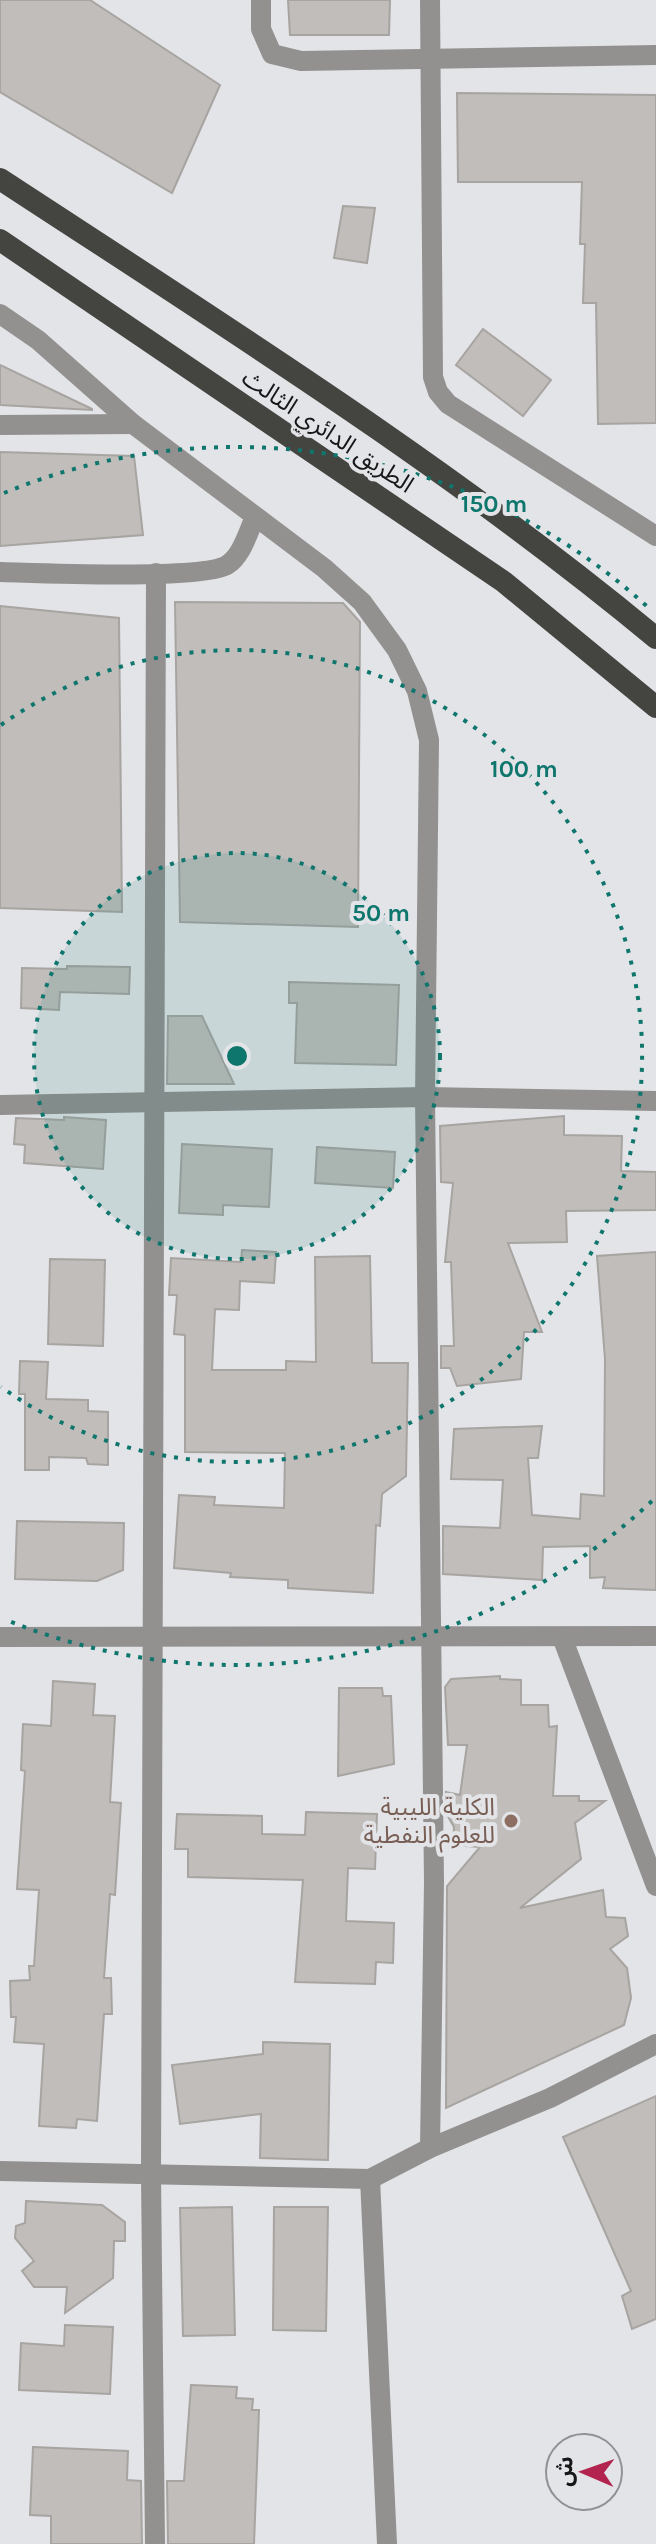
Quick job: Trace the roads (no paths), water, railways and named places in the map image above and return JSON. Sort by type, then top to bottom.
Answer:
[{"type":"highway","name":"الطريق الدائري الثالث","points":[[0,179],[434,467],[588,581],[656,638]]},
{"type":"highway","name":"الطريق الدائري الثالث","points":[[0,240],[504,582],[656,707]]},
{"type":"street","points":[[261,0],[261,29],[272,54],[301,61],[656,55]]},
{"type":"street","points":[[430,0],[433,377],[438,392],[448,404],[656,536]]},
{"type":"street","points":[[0,314],[38,340],[133,424],[324,568],[362,602],[397,650],[417,691],[429,740],[425,1097],[434,1882],[430,2148]]},
{"type":"street","points":[[0,425],[133,424]]},
{"type":"street","points":[[0,572],[156,573],[214,569],[229,564],[255,517]]},
{"type":"street","points":[[155,2544],[151,2175],[156,573]]},
{"type":"street","points":[[0,1105],[152,1105],[425,1097],[656,1101]]},
{"type":"street","points":[[0,1637],[656,1636]]},
{"type":"street","points":[[562,1637],[656,1886]]},
{"type":"street","points":[[0,2171],[370,2179],[430,2148],[550,2098],[656,2044]]},
{"type":"street","points":[[370,2179],[387,2544]]},
{"type":"place","name":"الكلية الليبية للعلوم النفطية","points":[[511,1821]]}]
